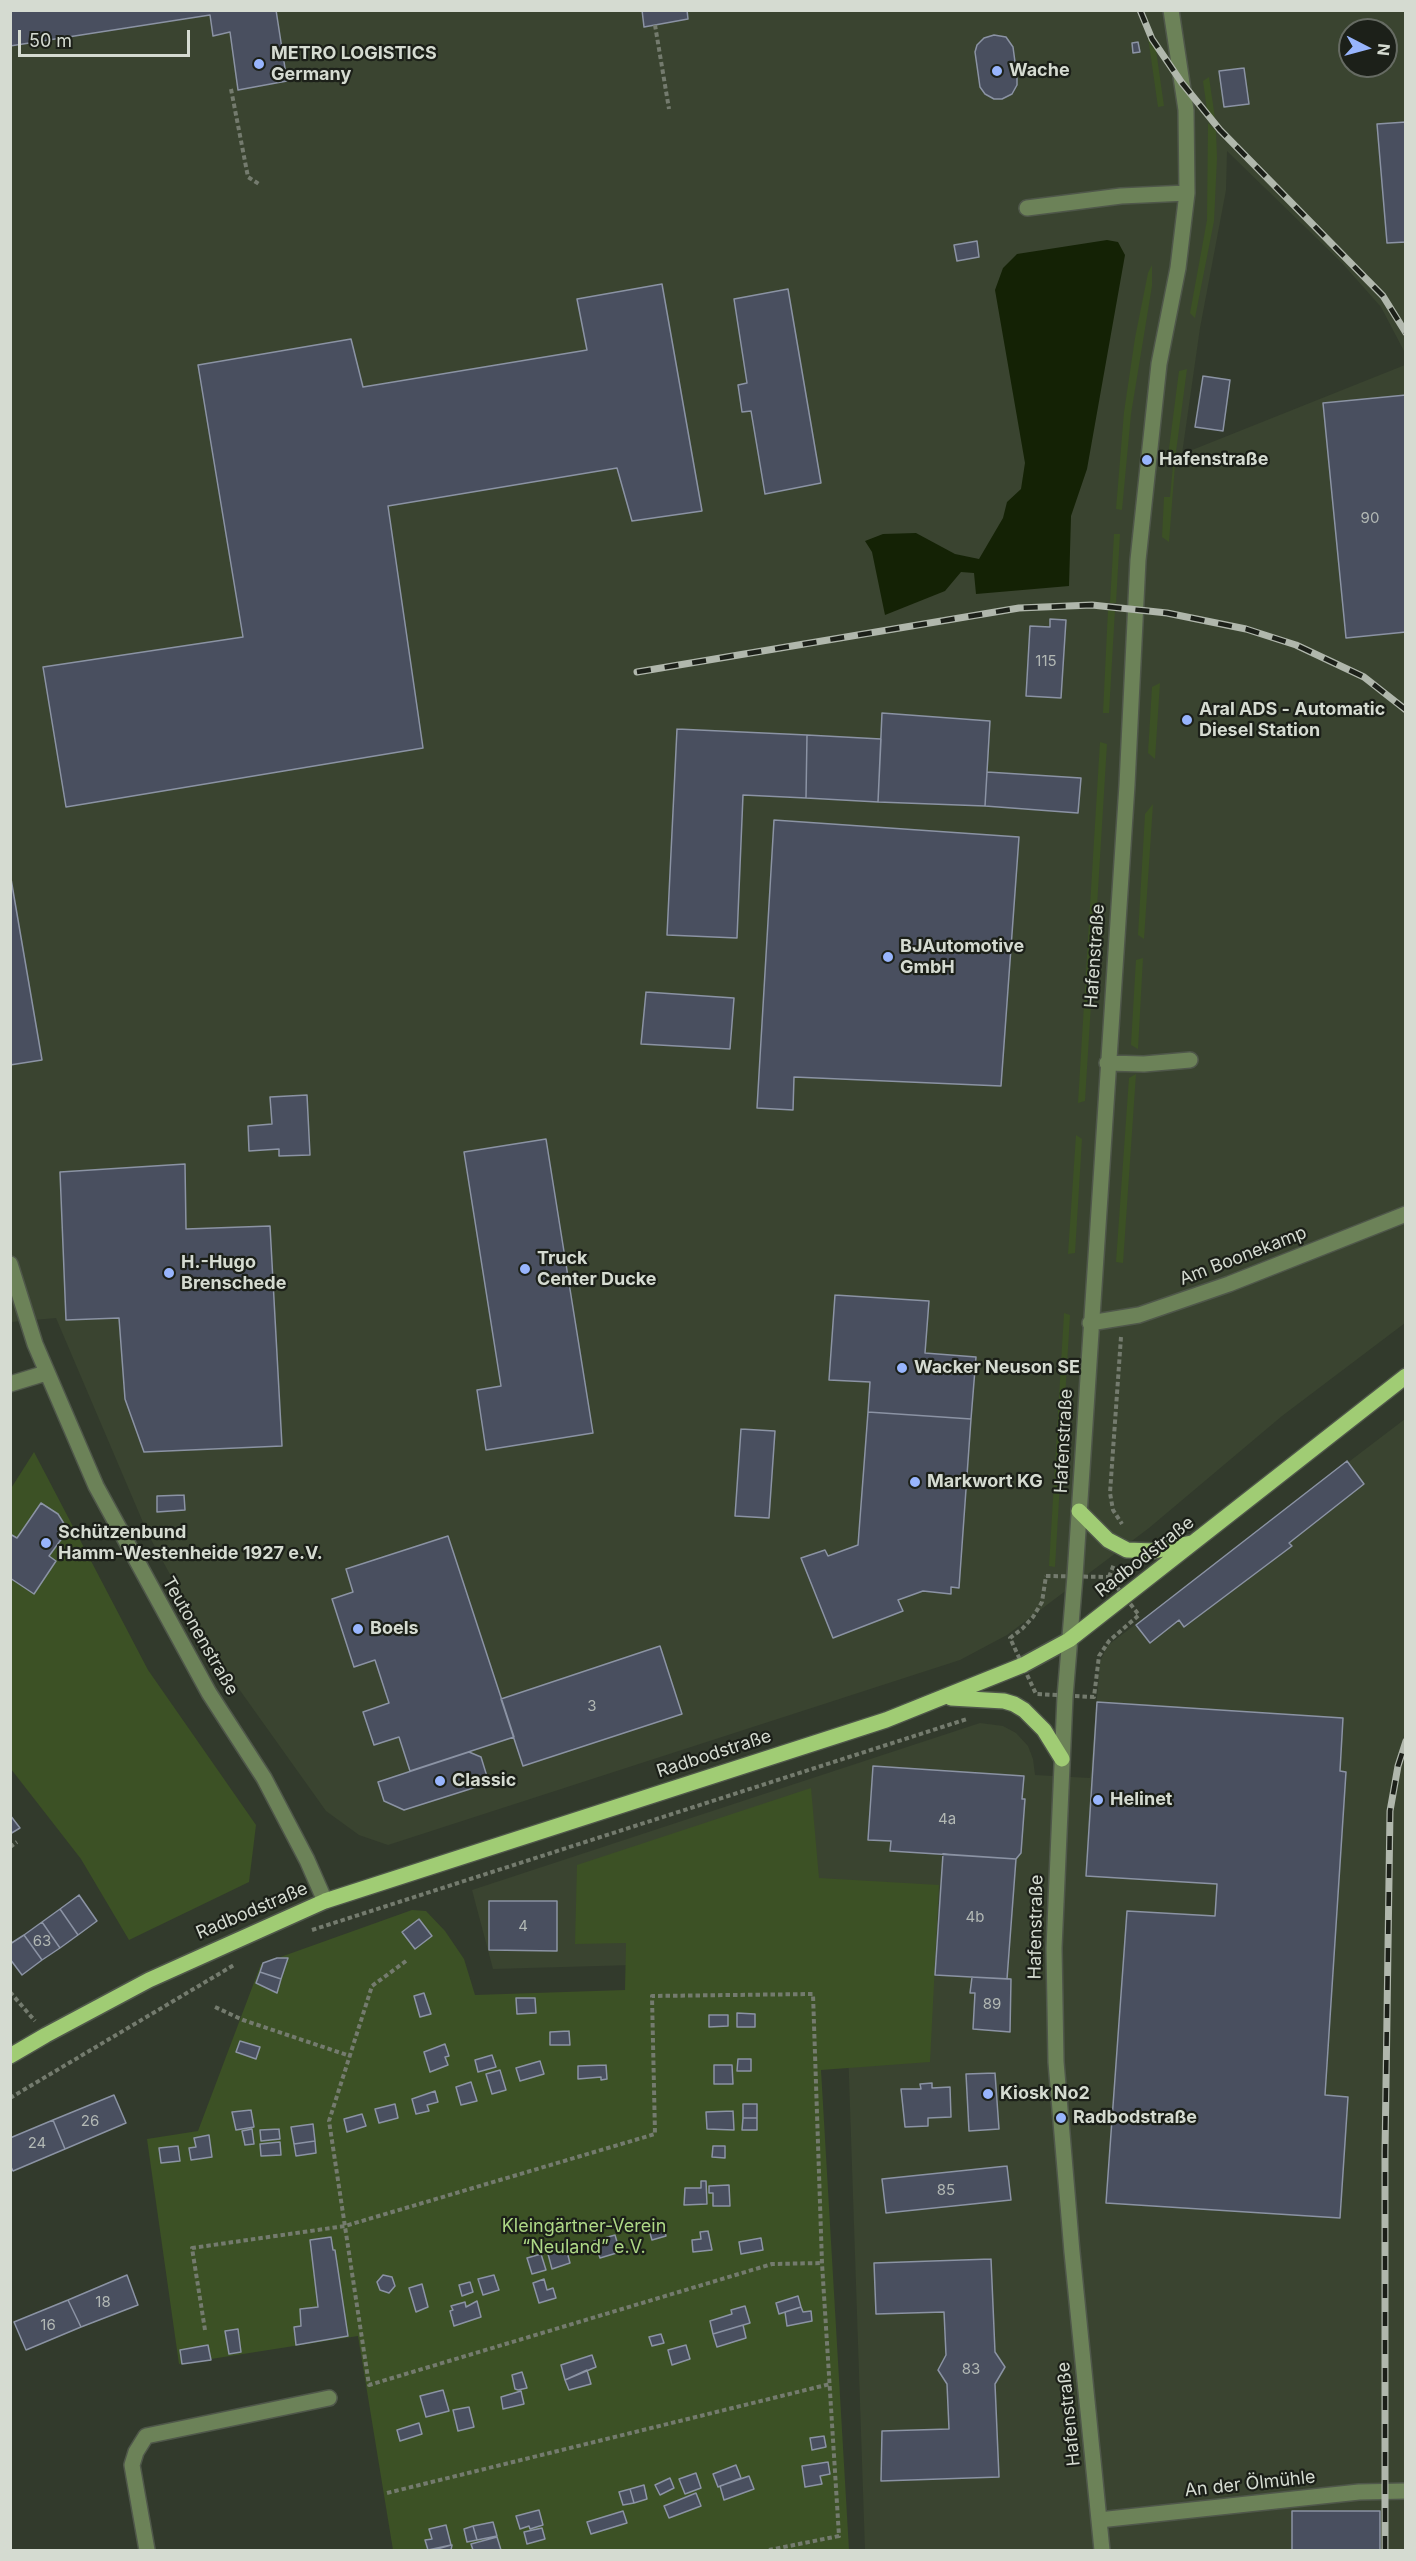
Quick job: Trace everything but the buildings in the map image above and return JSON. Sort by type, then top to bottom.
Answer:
[{"type":"main road","name":"Radbodstraße","points":[[10,2056],[45,2034],[194,1958],[325,1901],[886,1720],[1023,1665],[1069,1640],[1406,1376]]},
{"type":"main road","points":[[1079,1511],[1108,1540],[1127,1550],[1154,1551],[1196,1541]]},
{"type":"main road","points":[[945,1698],[1004,1701],[1024,1710],[1044,1730],[1062,1759]]},
{"type":"street","name":"Hafenstraße","points":[[1102,2550],[1056,2062],[1054,1948],[1069,1640],[1126,785],[1141,522],[1159,364],[1178,268],[1186,193],[1186,110],[1171,10]]},
{"type":"street","points":[[1027,208],[1121,196],[1186,193]]},
{"type":"street","points":[[1107,1064],[1190,1060]]},
{"type":"street","name":"Am Boonekamp","points":[[1090,1323],[1139,1315],[1229,1284],[1406,1214]]},
{"type":"street","name":"Teutonenstraße","points":[[10,1264],[25,1318],[96,1486],[209,1693],[264,1778],[307,1860],[325,1901]]},
{"type":"street","points":[[10,1384],[46,1372]]},
{"type":"street","points":[[147,2550],[132,2465],[136,2452],[146,2436],[329,2398]]},
{"type":"street","name":"An der Ölmühle","points":[[1099,2520],[1359,2492],[1406,2491]]},
{"type":"path","points":[[656,25],[669,109]]},
{"type":"path","points":[[231,89],[248,177],[259,184]]},
{"type":"path","points":[[1122,1317],[1110,1493],[1113,1510],[1126,1530]]},
{"type":"path","points":[[1024,1710],[1036,1694]]},
{"type":"path","points":[[308,1931],[977,1716]]},
{"type":"path","points":[[10,1847],[17,1842]]},
{"type":"path","points":[[406,1961],[372,1986],[328,2121],[369,2385],[772,2264],[822,2263]]},
{"type":"path","points":[[10,2098],[235,1964]]},
{"type":"path","points":[[10,1992],[45,2034]]},
{"type":"path","points":[[205,2330],[192,2248],[345,2226],[655,2134],[652,1996],[813,1994],[822,2263],[839,2536],[769,2550]]},
{"type":"path","points":[[215,2007],[243,2020],[350,2056]]},
{"type":"path","points":[[387,2493],[830,2384]]},
{"type":"shaded area","points":[[11,11],[1405,11],[1405,353],[1381,307],[1342,263],[1227,151],[1226,190],[1200,328],[1182,454],[1405,365],[1405,1323],[1282,1416],[1149,1528],[1007,1635],[960,1660],[388,1845],[359,1835],[326,1811],[224,1668],[148,1534],[56,1318],[11,1322]]},
{"type":"shaded area","points":[[1107,240],[1118,242],[1125,255],[1087,469],[1071,516],[1069,586],[976,594],[974,573],[961,572],[945,591],[885,615],[872,552],[865,541],[883,534],[916,533],[955,554],[979,559],[1003,518],[1007,502],[1021,489],[1025,463],[995,290],[1003,268],[1017,254]]},
{"type":"shaded area","points":[[1405,1419],[1405,2550],[865,2550],[845,1959],[493,1969],[472,1890],[980,1723],[1003,1726],[1016,1733],[1028,1746],[1033,1759],[1035,1775],[1090,1778],[1100,1662],[1107,1646]]},
{"type":"green space","points":[[1148,37],[1156,50],[1164,106],[1158,107]]},
{"type":"green space","points":[[1209,77],[1215,118],[1207,110],[1203,81]]},
{"type":"green space","points":[[1208,123],[1216,131],[1214,221],[1195,318],[1190,313],[1207,220]]},
{"type":"green space","points":[[1152,265],[1152,286],[1131,414],[1122,510],[1116,509],[1124,412],[1135,338],[1148,273]]},
{"type":"green space","points":[[1187,369],[1176,452],[1169,542],[1162,537],[1164,497],[1170,497],[1173,465],[1167,464],[1179,371]]},
{"type":"green space","points":[[1114,534],[1120,534],[1116,603],[1110,603]]},
{"type":"green space","points":[[1108,610],[1115,610],[1109,713],[1103,713]]},
{"type":"green space","points":[[1160,683],[1155,759],[1148,753],[1152,687]]},
{"type":"green space","points":[[1100,742],[1107,744],[1085,1101],[1078,1103]]},
{"type":"green space","points":[[1153,804],[1144,939],[1138,935],[1145,814]]},
{"type":"green space","points":[[1143,958],[1138,1049],[1131,1045],[1136,960]]},
{"type":"green space","points":[[1136,1074],[1123,1263],[1116,1262],[1129,1078]]},
{"type":"green space","points":[[1076,1135],[1082,1139],[1075,1253],[1068,1254]]},
{"type":"green space","points":[[1064,1313],[1070,1315],[1055,1567],[1049,1566]]},
{"type":"green space","points":[[34,1452],[148,1670],[256,1825],[249,1882],[129,1940],[81,1859],[11,1769],[10,1490]]},
{"type":"green space","name":"Kleingärtner-Verein “Neuland” e.V.","points":[[811,1788],[819,1878],[939,1885],[930,2062],[821,2070],[849,2550],[393,2550],[358,2336],[179,2364],[147,2139],[198,2131],[261,1964],[412,1910],[426,1911],[445,1931],[464,1959],[475,1995],[625,1990],[626,1943],[575,1944],[577,1865]]},
{"type":"railway","points":[[1140,10],[1152,39],[1182,83],[1220,130],[1383,296],[1406,333]]},
{"type":"railway","points":[[637,672],[1019,608],[1092,605],[1167,613],[1246,629],[1296,645],[1364,677],[1406,710]]},
{"type":"railway","points":[[1385,2550],[1385,2152],[1390,1811],[1398,1766],[1406,1741]]},
{"type":"place","name":"METRO LOGISTICS Germany","points":[[259,64]]},
{"type":"place","name":"Wache","points":[[997,71]]},
{"type":"place","name":"Hafenstraße","points":[[1147,460]]},
{"type":"place","name":"Aral ADS - Automatic Diesel Station","points":[[1187,720]]},
{"type":"place","name":"BJAutomotive GmbH","points":[[888,957]]},
{"type":"place","name":"Truck Center Ducke","points":[[525,1269]]},
{"type":"place","name":"H.-Hugo Brenschede","points":[[169,1273]]},
{"type":"place","name":"Wacker Neuson SE","points":[[902,1368]]},
{"type":"place","name":"Markwort KG","points":[[915,1482]]},
{"type":"place","name":"Schützenbund Hamm-Westenheide 1927 e.V.","points":[[46,1543]]},
{"type":"place","name":"Boels","points":[[358,1629]]},
{"type":"place","name":"Classic","points":[[440,1781]]},
{"type":"place","name":"Helinet","points":[[1098,1800]]},
{"type":"place","name":"Kiosk No2","points":[[988,2094]]},
{"type":"place","name":"Radbodstraße","points":[[1061,2118]]}]
